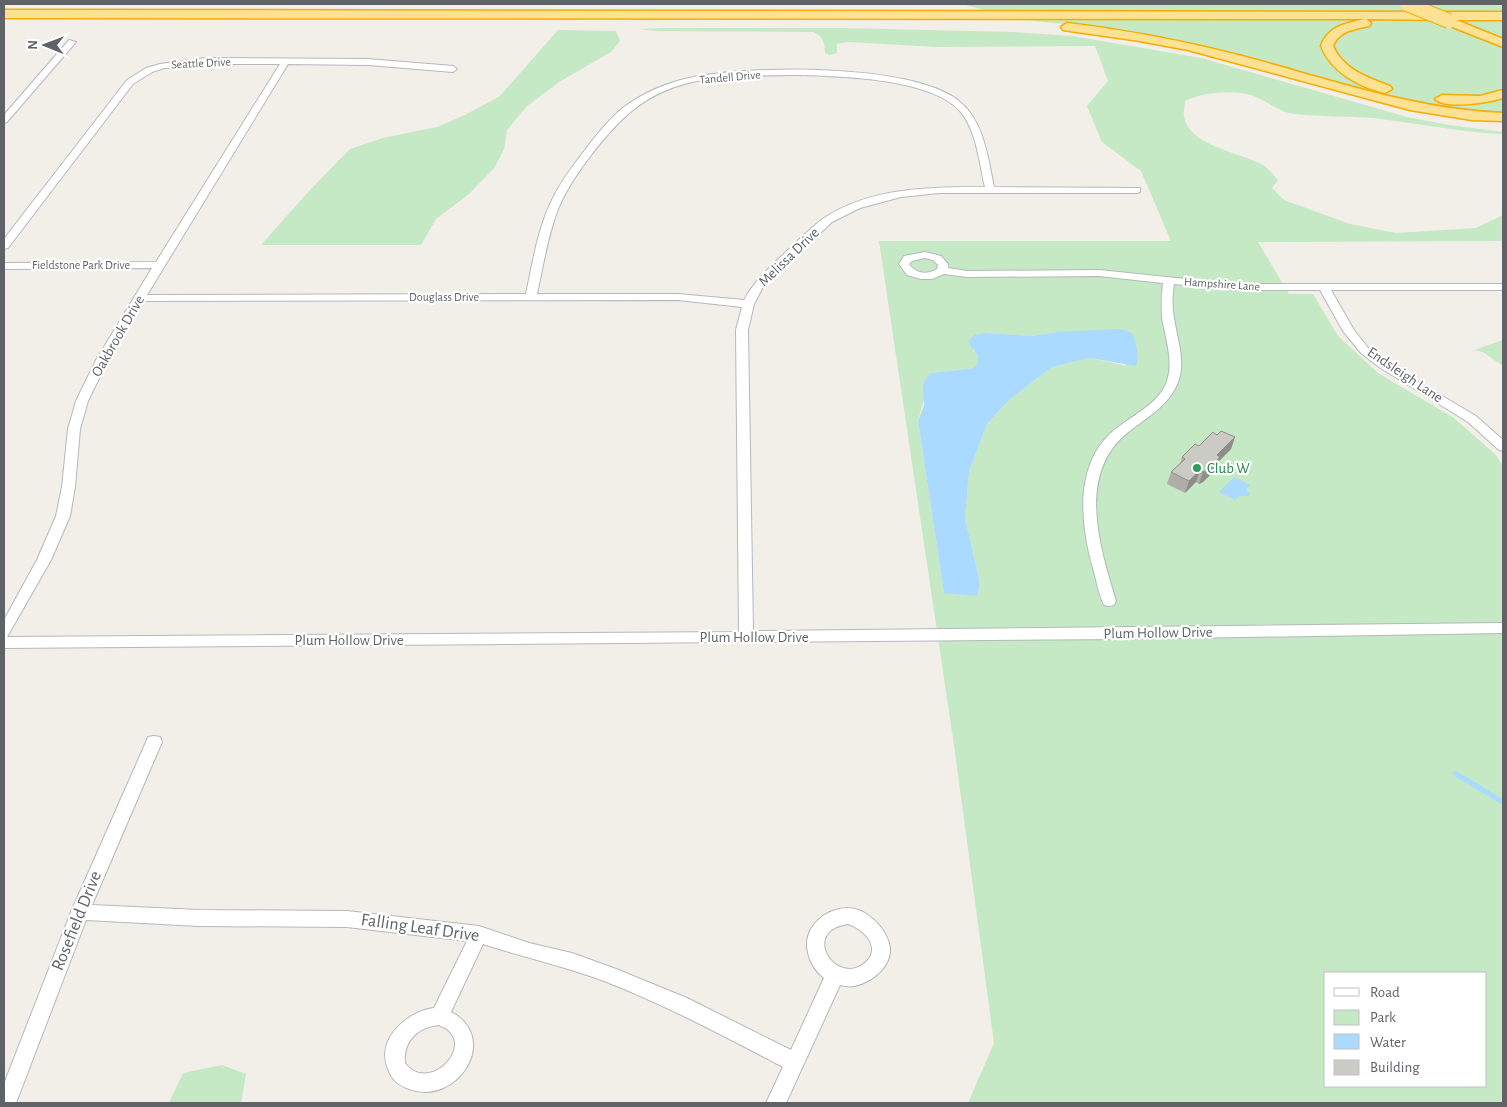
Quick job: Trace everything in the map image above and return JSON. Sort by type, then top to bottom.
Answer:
[{"type":"highway","points":[[1407,4],[1450,18],[1503,43]]},
{"type":"highway","points":[[4,14],[892,14],[1450,18]]},
{"type":"highway","points":[[892,14],[1035,23],[1143,37],[1224,55],[1404,105],[1452,114],[1503,117]]},
{"type":"highway","points":[[1503,16],[1372,21],[1347,26],[1335,32],[1328,39],[1327,46],[1329,55],[1348,72],[1379,87],[1400,93],[1430,98],[1465,100],[1480,100],[1503,94]]},
{"type":"street","points":[[4,120],[72,42]]},
{"type":"street","name":"Seattle Drive","points":[[4,246],[130,82],[156,68],[177,63],[286,61],[377,63],[453,69]]},
{"type":"street","name":"Oakbrook Drive","points":[[4,633],[54,540],[63,515],[68,490],[73,431],[82,401],[100,364],[159,265],[286,61]]},
{"type":"street","name":"Tandell Drive","points":[[531,297],[546,231],[564,185],[608,126],[632,105],[665,88],[694,79],[734,74],[835,74],[910,83],[936,92],[956,103],[969,119],[976,134],[990,189]]},
{"type":"street","name":"Melissa Drive","points":[[746,637],[742,330],[748,304],[758,285],[828,220],[856,206],[900,194],[939,190],[990,189],[1137,190]]},
{"type":"street","name":"Fieldstone Park Drive","points":[[4,266],[159,265]]},
{"type":"street","name":"Hampshire Lane","points":[[942,271],[967,274],[1099,272],[1234,287],[1503,287]]},
{"type":"street","points":[[1110,601],[1093,543],[1089,518],[1088,510],[1093,475],[1109,444],[1155,404],[1169,389],[1174,374],[1174,358],[1167,307],[1169,280]]},
{"type":"street","name":"Endsleigh Lane","points":[[1324,287],[1349,331],[1365,351],[1383,365],[1472,419],[1503,447]]},
{"type":"street","name":"Douglass Drive","points":[[140,298],[678,297],[748,304]]},
{"type":"street","name":"Plum Hollow Drive","points":[[4,643],[1503,628]]},
{"type":"street","name":"Rosefield Drive","points":[[6,1103],[80,912],[154,742]]},
{"type":"street","name":"Falling Leaf Drive","points":[[80,912],[199,918],[347,918],[480,934],[529,951],[572,961],[680,1004],[794,1062]]},
{"type":"street","points":[[440,1016],[480,934]]},
{"type":"street","points":[[776,1103],[835,975]]},
{"type":"green space","points":[[962,4],[1503,4],[1503,112],[1489,113],[1411,104],[1198,45],[1109,28],[1021,20]]},
{"type":"green space","points":[[842,28],[1012,32],[1073,36],[1201,58],[1407,117],[1503,132],[1503,134],[1482,133],[1373,118],[1291,113],[1280,110],[1256,97],[1230,92],[1201,95],[1185,101],[1184,112],[1187,126],[1204,141],[1266,167],[1278,180],[1272,188],[1284,200],[1350,224],[1396,233],[1476,228],[1503,215],[1503,241],[1258,242],[1289,294],[1313,294],[1338,336],[1378,373],[1454,418],[1496,455],[1503,466],[1503,1103],[968,1103],[994,1043],[955,752],[879,241],[1171,241],[1141,171],[1102,142],[1087,106],[1108,81],[1095,46],[937,47],[848,42],[837,44],[837,53],[830,55],[825,53],[823,41],[814,32],[655,31],[639,29]],"holes":[[[1069,332],[1128,366],[1090,358],[1052,367],[1009,400],[987,424],[969,472],[965,518],[980,583],[944,593],[918,421],[931,373],[973,368],[978,363],[978,356],[973,350],[986,333],[1032,336]]]},
{"type":"green space","points":[[558,30],[616,31],[620,41],[611,52],[559,82],[527,106],[507,130],[504,149],[495,167],[469,194],[436,219],[421,245],[261,245],[350,149],[383,138],[437,127],[465,115],[500,96]]},
{"type":"green space","points":[[1503,340],[1503,366],[1483,352],[1474,350]]},
{"type":"green space","points":[[222,1065],[246,1074],[241,1103],[169,1103],[183,1073]]},
{"type":"water","points":[[1120,329],[1132,333],[1137,350],[1136,366],[1090,358],[1052,367],[1009,400],[987,424],[969,472],[965,518],[980,583],[977,596],[944,593],[918,421],[924,406],[923,383],[931,373],[973,368],[978,363],[978,356],[968,342],[974,335],[986,333],[1032,336],[1056,332]]},
{"type":"water","points":[[1234,477],[1250,485],[1246,490],[1250,494],[1248,496],[1239,496],[1235,500],[1219,492]]},
{"type":"building","points":[[1221,431],[1235,437],[1217,455],[1220,457],[1207,470],[1203,472],[1200,470],[1189,481],[1171,472],[1185,459],[1182,457],[1195,444],[1199,446],[1213,432],[1217,435]]},
{"type":"waterway","points":[[1456,774],[1503,802]]},
{"type":"place","name":"Club W","points":[[1197,468]]}]
